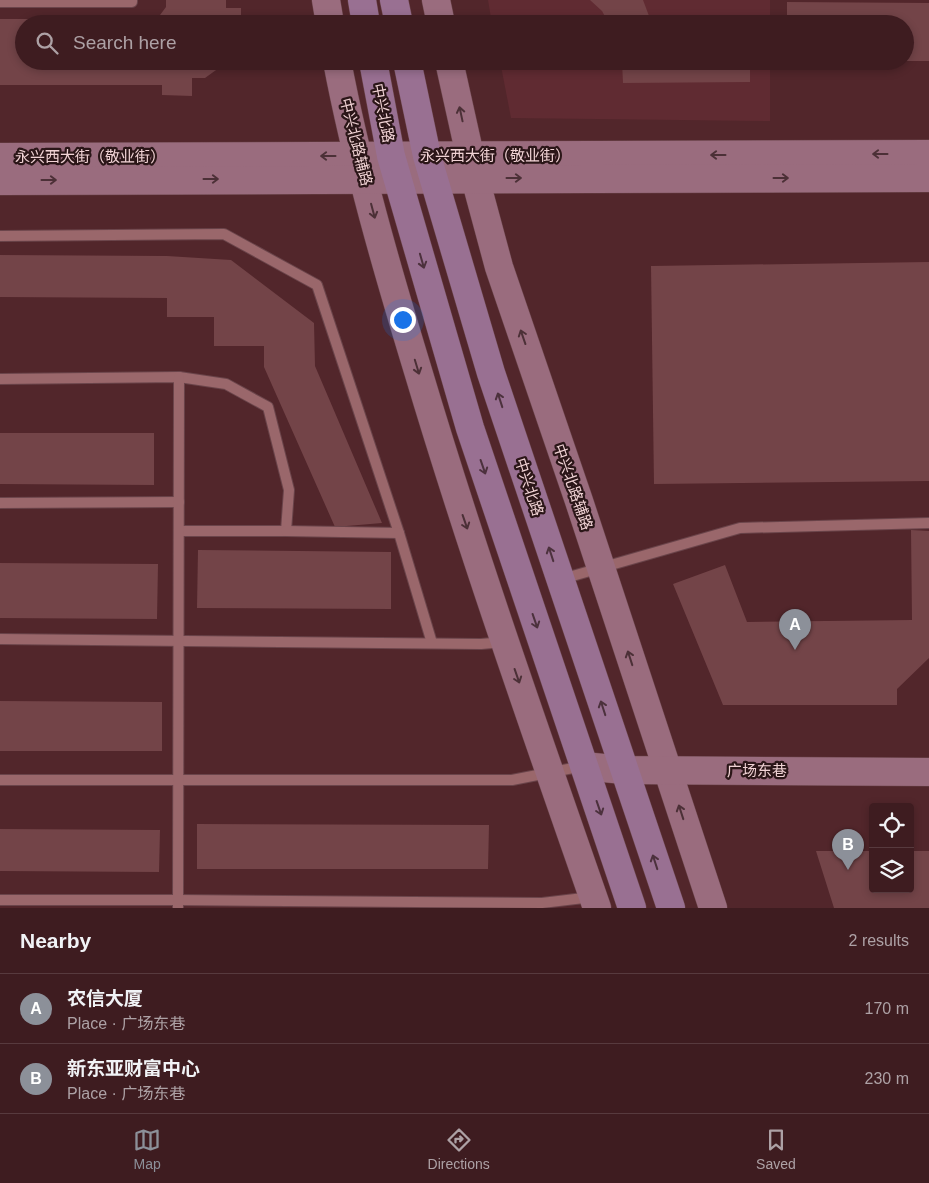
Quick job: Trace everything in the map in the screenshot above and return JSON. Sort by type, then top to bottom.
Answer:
[{"type":"main road","points":[[362,0],[364,15]]},
{"type":"main road","points":[[394,0],[397,15]]},
{"type":"main road","name":"中兴北路","points":[[375,70],[395,168],[470,428],[632,908]]},
{"type":"main road","name":"中兴北路","points":[[409,70],[430,167],[491,373],[671,908]]},
{"type":"street","points":[[326,0],[328,15]]},
{"type":"street","points":[[436,0],[439,15]]},
{"type":"street","name":"中兴北路辅路","points":[[339,70],[361,168],[394,290],[450,476],[595,902]]},
{"type":"street","name":"中兴北路辅路","points":[[451,70],[473,167],[499,267],[713,908]]},
{"type":"street","name":"永兴西大街（敬业街）","points":[[473,167],[929,154]]},
{"type":"street","name":"永兴西大街（敬业街）","points":[[0,157],[361,168],[473,167],[929,178]]},
{"type":"street","name":"永兴西大街（敬业街）","points":[[0,180],[361,168]]},
{"type":"street","name":"广场东巷","points":[[584,766],[623,770],[929,772]]},
{"type":"lane","points":[[0,2],[132,2],[132,0]]},
{"type":"lane","points":[[0,236],[224,234],[317,285],[399,533],[432,643]]},
{"type":"lane","points":[[0,379],[179,377],[226,384],[268,407],[288,490],[286,531]]},
{"type":"lane","points":[[178,904],[179,377]]},
{"type":"lane","points":[[0,503],[179,502]]},
{"type":"lane","points":[[560,580],[740,528],[929,523]]},
{"type":"lane","points":[[179,531],[399,533]]},
{"type":"lane","points":[[0,639],[481,644],[505,642]]},
{"type":"lane","points":[[0,780],[512,780],[584,766]]},
{"type":"lane","points":[[0,900],[178,904],[543,906],[595,902]]},
{"type":"shaded area","points":[[488,0],[770,0],[770,15],[490,15]]},
{"type":"shaded area","points":[[502,70],[770,70],[770,121],[511,118]]},
{"type":"building","points":[[166,0],[226,0],[226,8],[241,8],[241,15],[160,15],[166,7]]},
{"type":"building","points":[[590,0],[643,0],[649,15],[604,15]]},
{"type":"building","points":[[787,2],[929,3],[929,61],[914,61],[914,15],[787,15]]},
{"type":"building","points":[[0,19],[15,19],[15,70],[216,70],[205,78],[192,78],[192,96],[162,95],[162,85],[0,85]]},
{"type":"building","points":[[622,70],[750,70],[750,82],[623,83]]},
{"type":"building","points":[[0,255],[167,256],[231,260],[314,323],[315,366],[382,523],[335,527],[264,367],[264,346],[214,346],[214,317],[167,317],[167,298],[0,297]]},
{"type":"building","points":[[929,262],[929,481],[654,484],[651,266]]},
{"type":"building","points":[[0,433],[154,433],[154,485],[0,484]]},
{"type":"building","points":[[911,530],[929,531],[929,658],[897,689],[897,705],[723,705],[673,584],[725,565],[747,622],[912,620]]},
{"type":"building","points":[[198,550],[391,552],[391,609],[197,608]]},
{"type":"building","points":[[0,563],[158,564],[157,619],[0,618]]},
{"type":"building","points":[[0,701],[162,702],[162,751],[0,751]]},
{"type":"building","points":[[197,824],[489,825],[488,869],[197,869]]},
{"type":"building","points":[[0,829],[160,830],[159,872],[0,871]]},
{"type":"building","points":[[816,851],[869,851],[869,893],[914,893],[914,851],[929,851],[929,908],[834,908]]},
{"type":"place","name":"农信大厦","points":[[795,650]]},
{"type":"place","name":"新东亚财富中心","points":[[848,870]]}]
